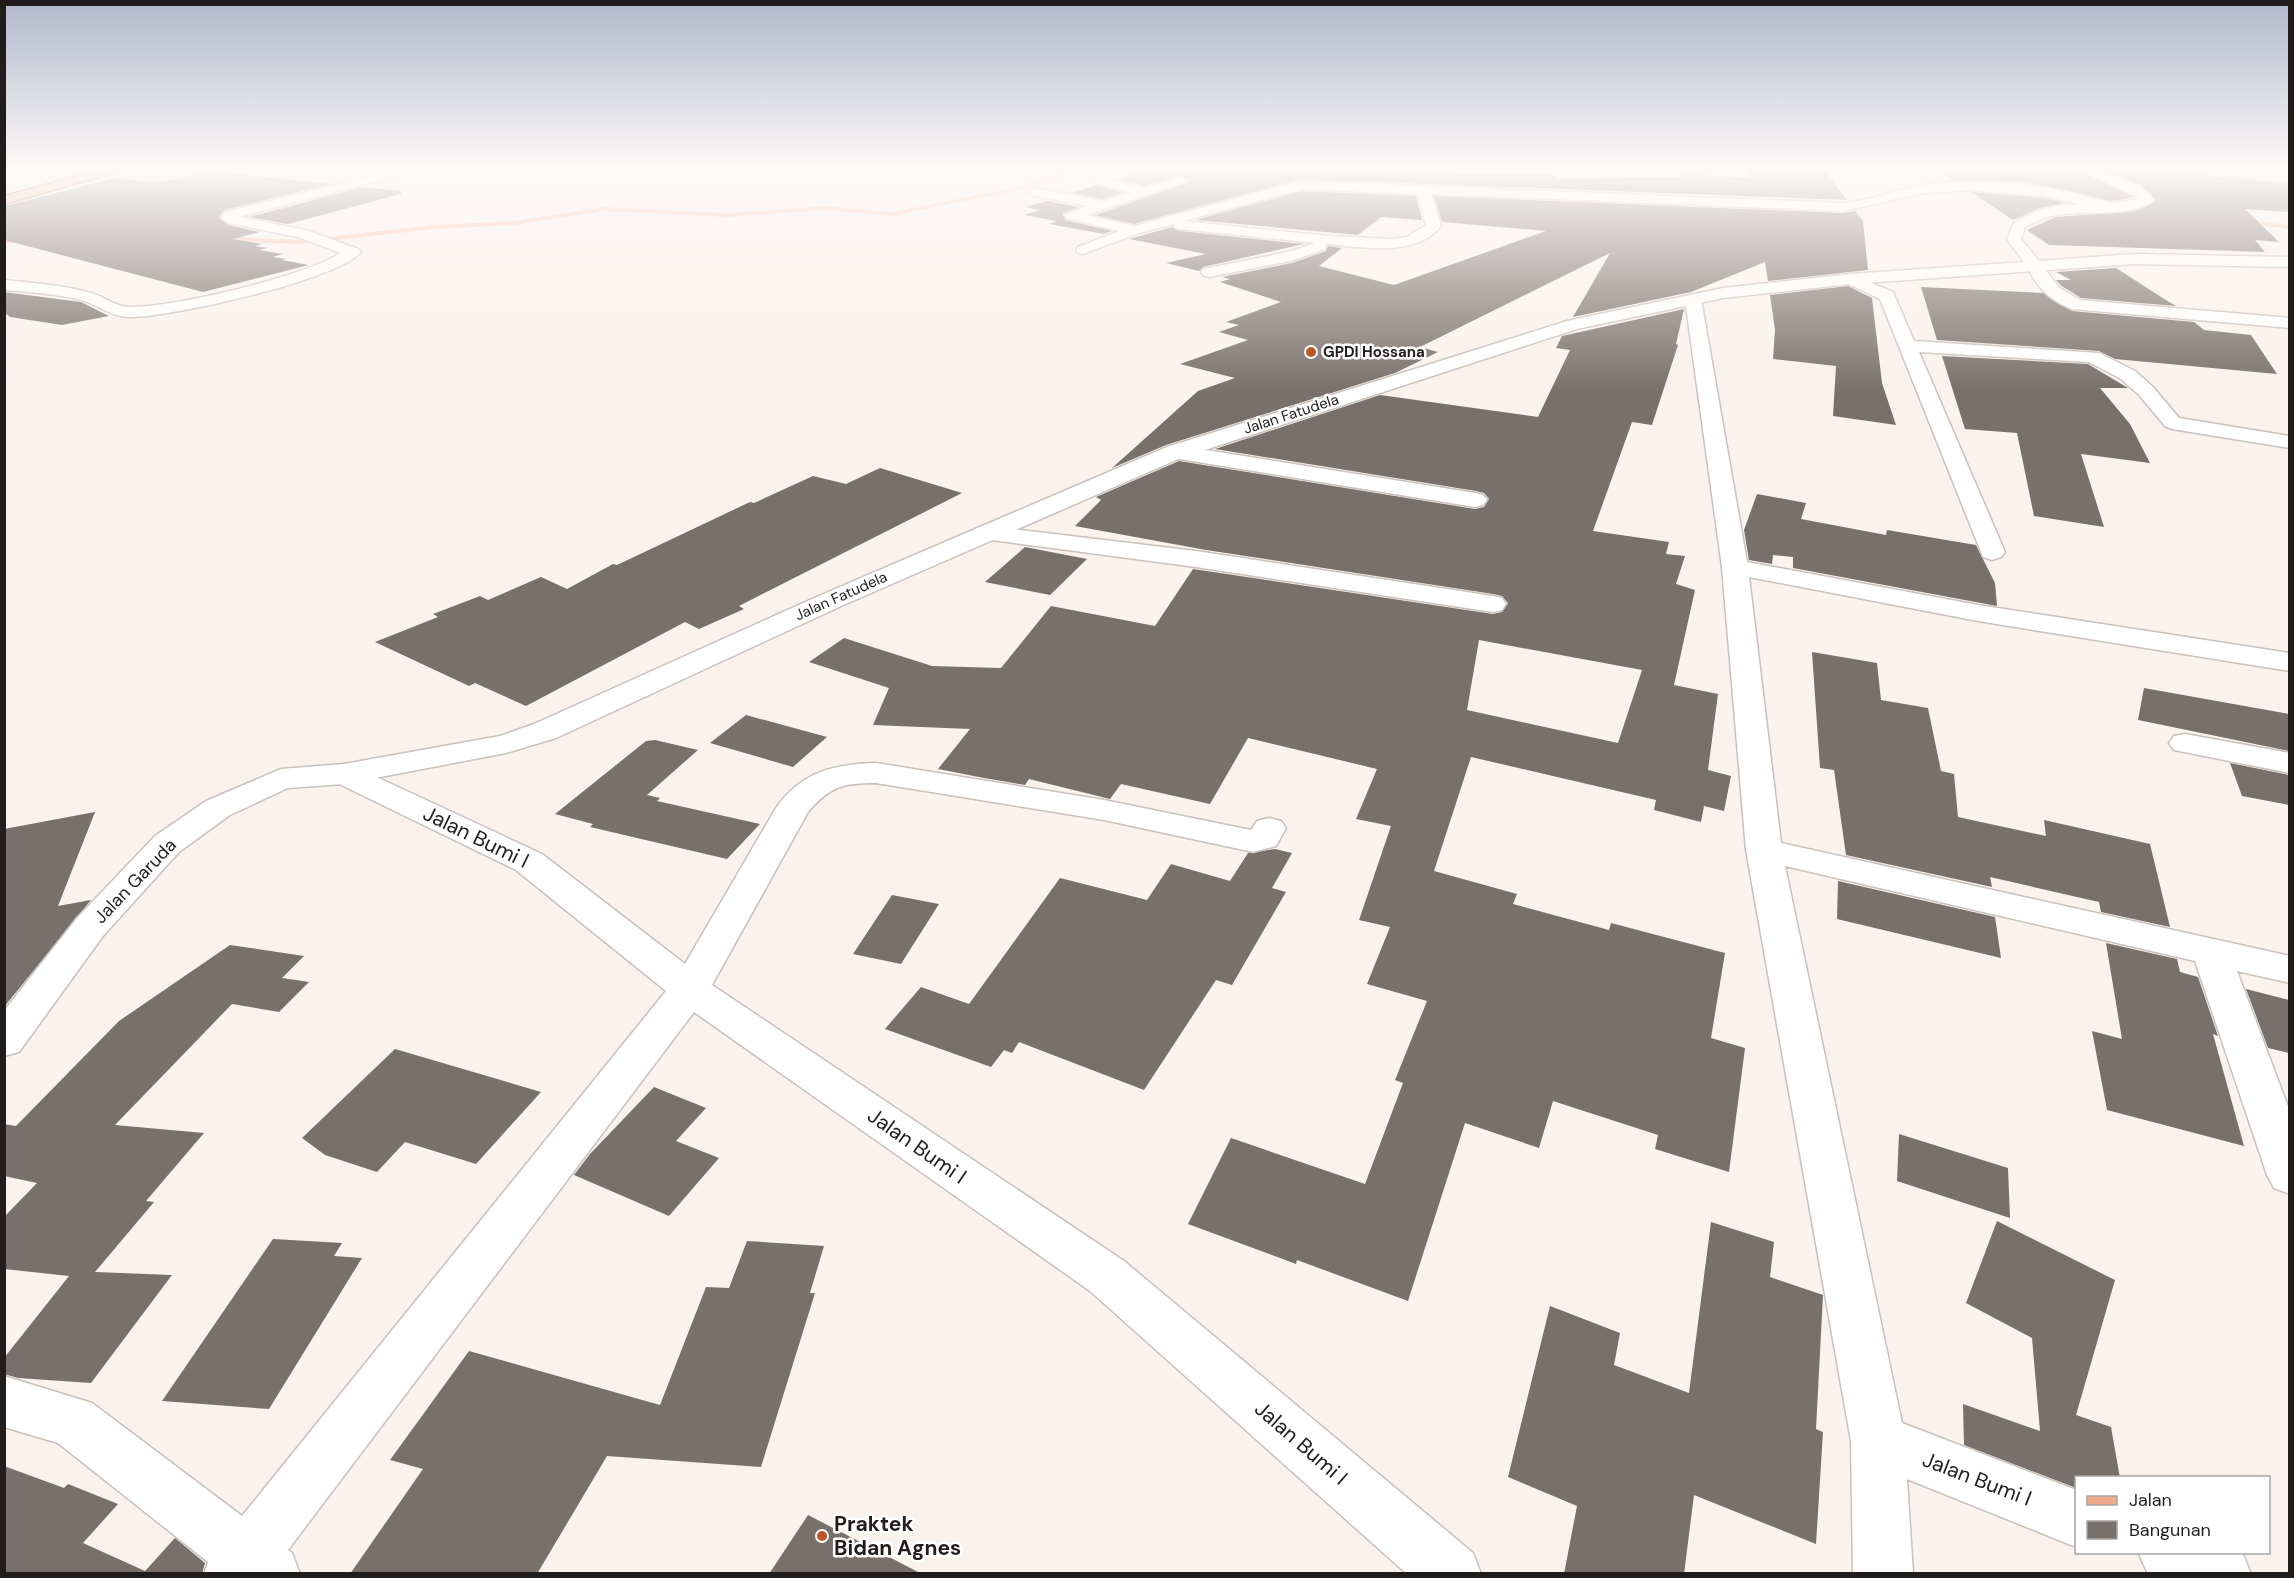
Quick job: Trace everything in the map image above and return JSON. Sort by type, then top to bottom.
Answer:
[{"type":"street","points":[[4,285],[95,299],[126,312],[136,312],[265,286],[331,265],[347,258],[353,252],[331,244]]},
{"type":"street","points":[[1083,250],[1099,244]]},
{"type":"street","points":[[1209,272],[1291,256],[1318,248],[1324,244]]},
{"type":"street","points":[[2018,244],[2036,267],[2040,279],[2061,298],[2078,305],[2289,323]]},
{"type":"street","name":"Jalan Fatudela","points":[[344,774],[506,744],[544,731],[986,532],[1175,452],[1550,332],[1693,299],[1754,288],[1850,279],[2170,258],[2289,262]]},
{"type":"street","points":[[1850,279],[1887,296],[1992,552]]},
{"type":"street","points":[[1693,299],[1735,567],[1764,850],[1878,1441],[1883,1574]]},
{"type":"street","points":[[1909,346],[2092,357],[2114,365],[2142,385],[2172,422],[2289,442]]},
{"type":"street","points":[[2289,442],[2278,445],[2276,448],[2289,466]]},
{"type":"street","points":[[1175,452],[1475,500]]},
{"type":"street","points":[[986,532],[1185,557],[1493,604]]},
{"type":"street","points":[[1735,567],[1978,613],[2289,662]]},
{"type":"street","points":[[2186,743],[2289,764]]},
{"type":"street","points":[[4,1401],[72,1420],[251,1567],[690,989],[793,808],[808,789],[821,780],[839,774],[876,773],[1024,796],[1253,841],[1264,838],[1269,828]]},
{"type":"street","name":"Jalan Bumi I","points":[[344,774],[529,862],[690,989],[1107,1276],[1452,1574]]},
{"type":"street","name":"Jalan Garuda","points":[[4,1041],[90,927],[167,844],[218,808],[255,789],[281,779],[344,774]]},
{"type":"street","points":[[1764,850],[2210,950],[2289,970]]},
{"type":"street","points":[[2210,950],[2289,1175]]},
{"type":"street","name":"Jalan Bumi I","points":[[1878,1441],[2075,1518]]},
{"type":"building","points":[[18,244],[260,244],[262,244],[255,246],[268,248],[259,250],[283,254],[273,257],[309,265],[203,292]]},
{"type":"building","points":[[1153,244],[1304,244],[1203,267],[1199,271],[1166,263],[1206,254]]},
{"type":"building","points":[[1510,244],[1865,244],[1868,270],[1768,281],[1765,262],[1691,292],[1573,317],[1610,253],[1420,347],[1438,352],[1395,373],[1166,445],[1112,468],[1198,391],[1235,378],[1180,364],[1248,340],[1219,332],[1239,325],[1226,322],[1281,302],[1220,282],[1230,279],[1222,277],[1292,263],[1326,251],[1328,246],[1342,248],[1319,266],[1394,285]]},
{"type":"building","points":[[2047,244],[2258,244],[2265,252]]},
{"type":"building","points":[[2116,268],[2176,306],[2081,298],[2056,280],[2071,280],[2056,272]]},
{"type":"building","points":[[1848,286],[1872,298],[1882,383],[1896,425],[1833,416],[1836,366],[1773,359],[1775,330],[1770,295]]},
{"type":"building","points":[[1921,287],[2043,293],[2072,311],[2194,322],[2204,330],[2251,335],[2277,374],[2115,359],[2099,351],[1937,340]]},
{"type":"building","points":[[4,292],[81,302],[109,316],[62,325],[10,317],[4,312]]},
{"type":"building","points":[[1684,309],[1676,344],[1678,345],[1652,425],[1632,422],[1593,531],[1669,542],[1666,554],[1685,556],[1676,584],[1695,590],[1674,685],[1718,694],[1708,770],[1731,776],[1724,811],[1704,806],[1701,822],[1654,810],[1656,800],[1471,757],[1434,871],[1517,894],[1513,904],[1609,930],[1611,923],[1725,953],[1711,1038],[1745,1048],[1729,1172],[1655,1149],[1658,1135],[1553,1101],[1539,1148],[1465,1123],[1408,1301],[1297,1260],[1296,1264],[1188,1224],[1231,1138],[1365,1184],[1403,1083],[1395,1080],[1427,1001],[1367,984],[1390,927],[1359,920],[1391,826],[1356,819],[1377,769],[1248,738],[1210,804],[1121,784],[1110,799],[1029,779],[1025,785],[984,778],[938,769],[970,729],[873,725],[889,688],[809,662],[844,638],[932,666],[1001,668],[1051,606],[1155,626],[1193,569],[1493,614],[1502,612],[1508,603],[1502,596],[1493,594],[1206,550],[1075,526],[1101,500],[1096,497],[1179,461],[1475,509],[1484,507],[1489,499],[1484,493],[1476,491],[1215,449],[1380,395],[1538,417],[1570,350],[1556,348],[1562,336]],"holes":[[[1479,640],[1642,670],[1618,743],[1467,710]]]},
{"type":"building","points":[[1942,356],[2088,364],[2128,388],[2100,388],[2130,424],[2150,463],[2081,454],[2104,527],[2034,516],[2017,433],[1965,429]]},
{"type":"building","points":[[880,468],[962,493],[739,606],[744,609],[699,629],[685,622],[526,706],[475,683],[469,686],[375,642],[438,617],[433,614],[480,596],[488,600],[541,577],[567,589],[613,564],[617,565],[750,502],[754,503],[813,476],[846,484]]},
{"type":"building","points":[[1757,494],[1806,503],[1801,519],[1886,535],[1887,530],[1976,545],[1995,583],[1997,606],[1793,568],[1793,557],[1773,555],[1772,564],[1749,560],[1744,530]]},
{"type":"building","points":[[1025,547],[1087,559],[1050,595],[985,582]]},
{"type":"building","points":[[1812,652],[1877,663],[1881,700],[1928,708],[1941,771],[1954,774],[1958,817],[2046,836],[2044,820],[2150,844],[2170,927],[2101,912],[2099,902],[1990,877],[1992,887],[1846,855],[1834,770],[1820,768]]},
{"type":"building","points":[[2144,688],[2289,714],[2289,751],[2138,720]]},
{"type":"building","points":[[746,715],[827,737],[793,767],[710,743]]},
{"type":"building","points":[[655,740],[698,750],[647,795],[660,798],[657,801],[760,824],[727,859],[590,827],[593,824],[555,814],[646,741]]},
{"type":"building","points":[[2230,763],[2289,775],[2289,805],[2242,796]]},
{"type":"building","points":[[95,812],[58,906],[91,900],[4,1007],[4,829]]},
{"type":"building","points":[[1275,849],[1292,853],[1272,888],[1286,892],[1232,985],[1216,980],[1144,1090],[1019,1042],[1012,1053],[1004,1050],[991,1067],[885,1029],[921,987],[969,1004],[1060,878],[1147,900],[1171,864],[1230,881],[1248,853]]},
{"type":"building","points":[[1838,881],[1995,917],[2001,958],[1837,919]]},
{"type":"building","points":[[892,895],[939,904],[901,964],[853,954]]},
{"type":"building","points":[[2106,943],[2177,959],[2180,972],[2198,977],[2218,1036],[2213,1034],[2244,1146],[2107,1110],[2092,1031],[2122,1039]]},
{"type":"building","points":[[230,945],[304,956],[282,978],[309,982],[279,1012],[232,1004],[115,1125],[204,1133],[146,1201],[154,1202],[95,1272],[172,1275],[91,1383],[18,1378],[4,1374],[4,1358],[69,1276],[4,1269],[4,1217],[37,1183],[4,1176],[4,1124],[16,1126],[119,1021]]},
{"type":"building","points":[[2246,989],[2289,1000],[2289,1053],[2268,1048]]},
{"type":"building","points":[[395,1049],[541,1092],[476,1164],[405,1142],[377,1172],[325,1155],[302,1138]]},
{"type":"building","points":[[654,1087],[706,1108],[676,1141],[719,1158],[669,1216],[574,1175],[590,1154]]},
{"type":"building","points":[[1899,1134],[2008,1168],[2010,1218],[1897,1181]]},
{"type":"building","points":[[1997,1221],[2115,1280],[2076,1415],[2111,1427],[2120,1476],[2075,1476],[2075,1488],[1964,1445],[1963,1404],[2040,1431],[2032,1338],[1966,1303]]},
{"type":"building","points":[[1711,1222],[1774,1242],[1770,1277],[1823,1295],[1816,1429],[1823,1432],[1816,1544],[1694,1495],[1684,1574],[1564,1574],[1577,1506],[1508,1477],[1550,1306],[1620,1333],[1614,1365],[1689,1393]]},
{"type":"building","points":[[273,1239],[342,1243],[334,1256],[362,1258],[269,1409],[162,1401]]},
{"type":"building","points":[[747,1241],[824,1246],[810,1293],[815,1293],[761,1467],[607,1456],[537,1574],[350,1574],[423,1469],[390,1460],[469,1351],[660,1405],[706,1287],[729,1288]]},
{"type":"building","points":[[4,1466],[64,1488],[68,1484],[118,1504],[83,1543],[145,1571],[175,1538],[205,1563],[202,1574],[4,1574]]},
{"type":"building","name":"Praktek Bidan Agnes","points":[[808,1515],[922,1574],[769,1574]]},
{"type":"place","name":"GPDI Hossana","points":[[1311,352]]},
{"type":"place","name":"Praktek Bidan Agnes","points":[[822,1536]]}]
